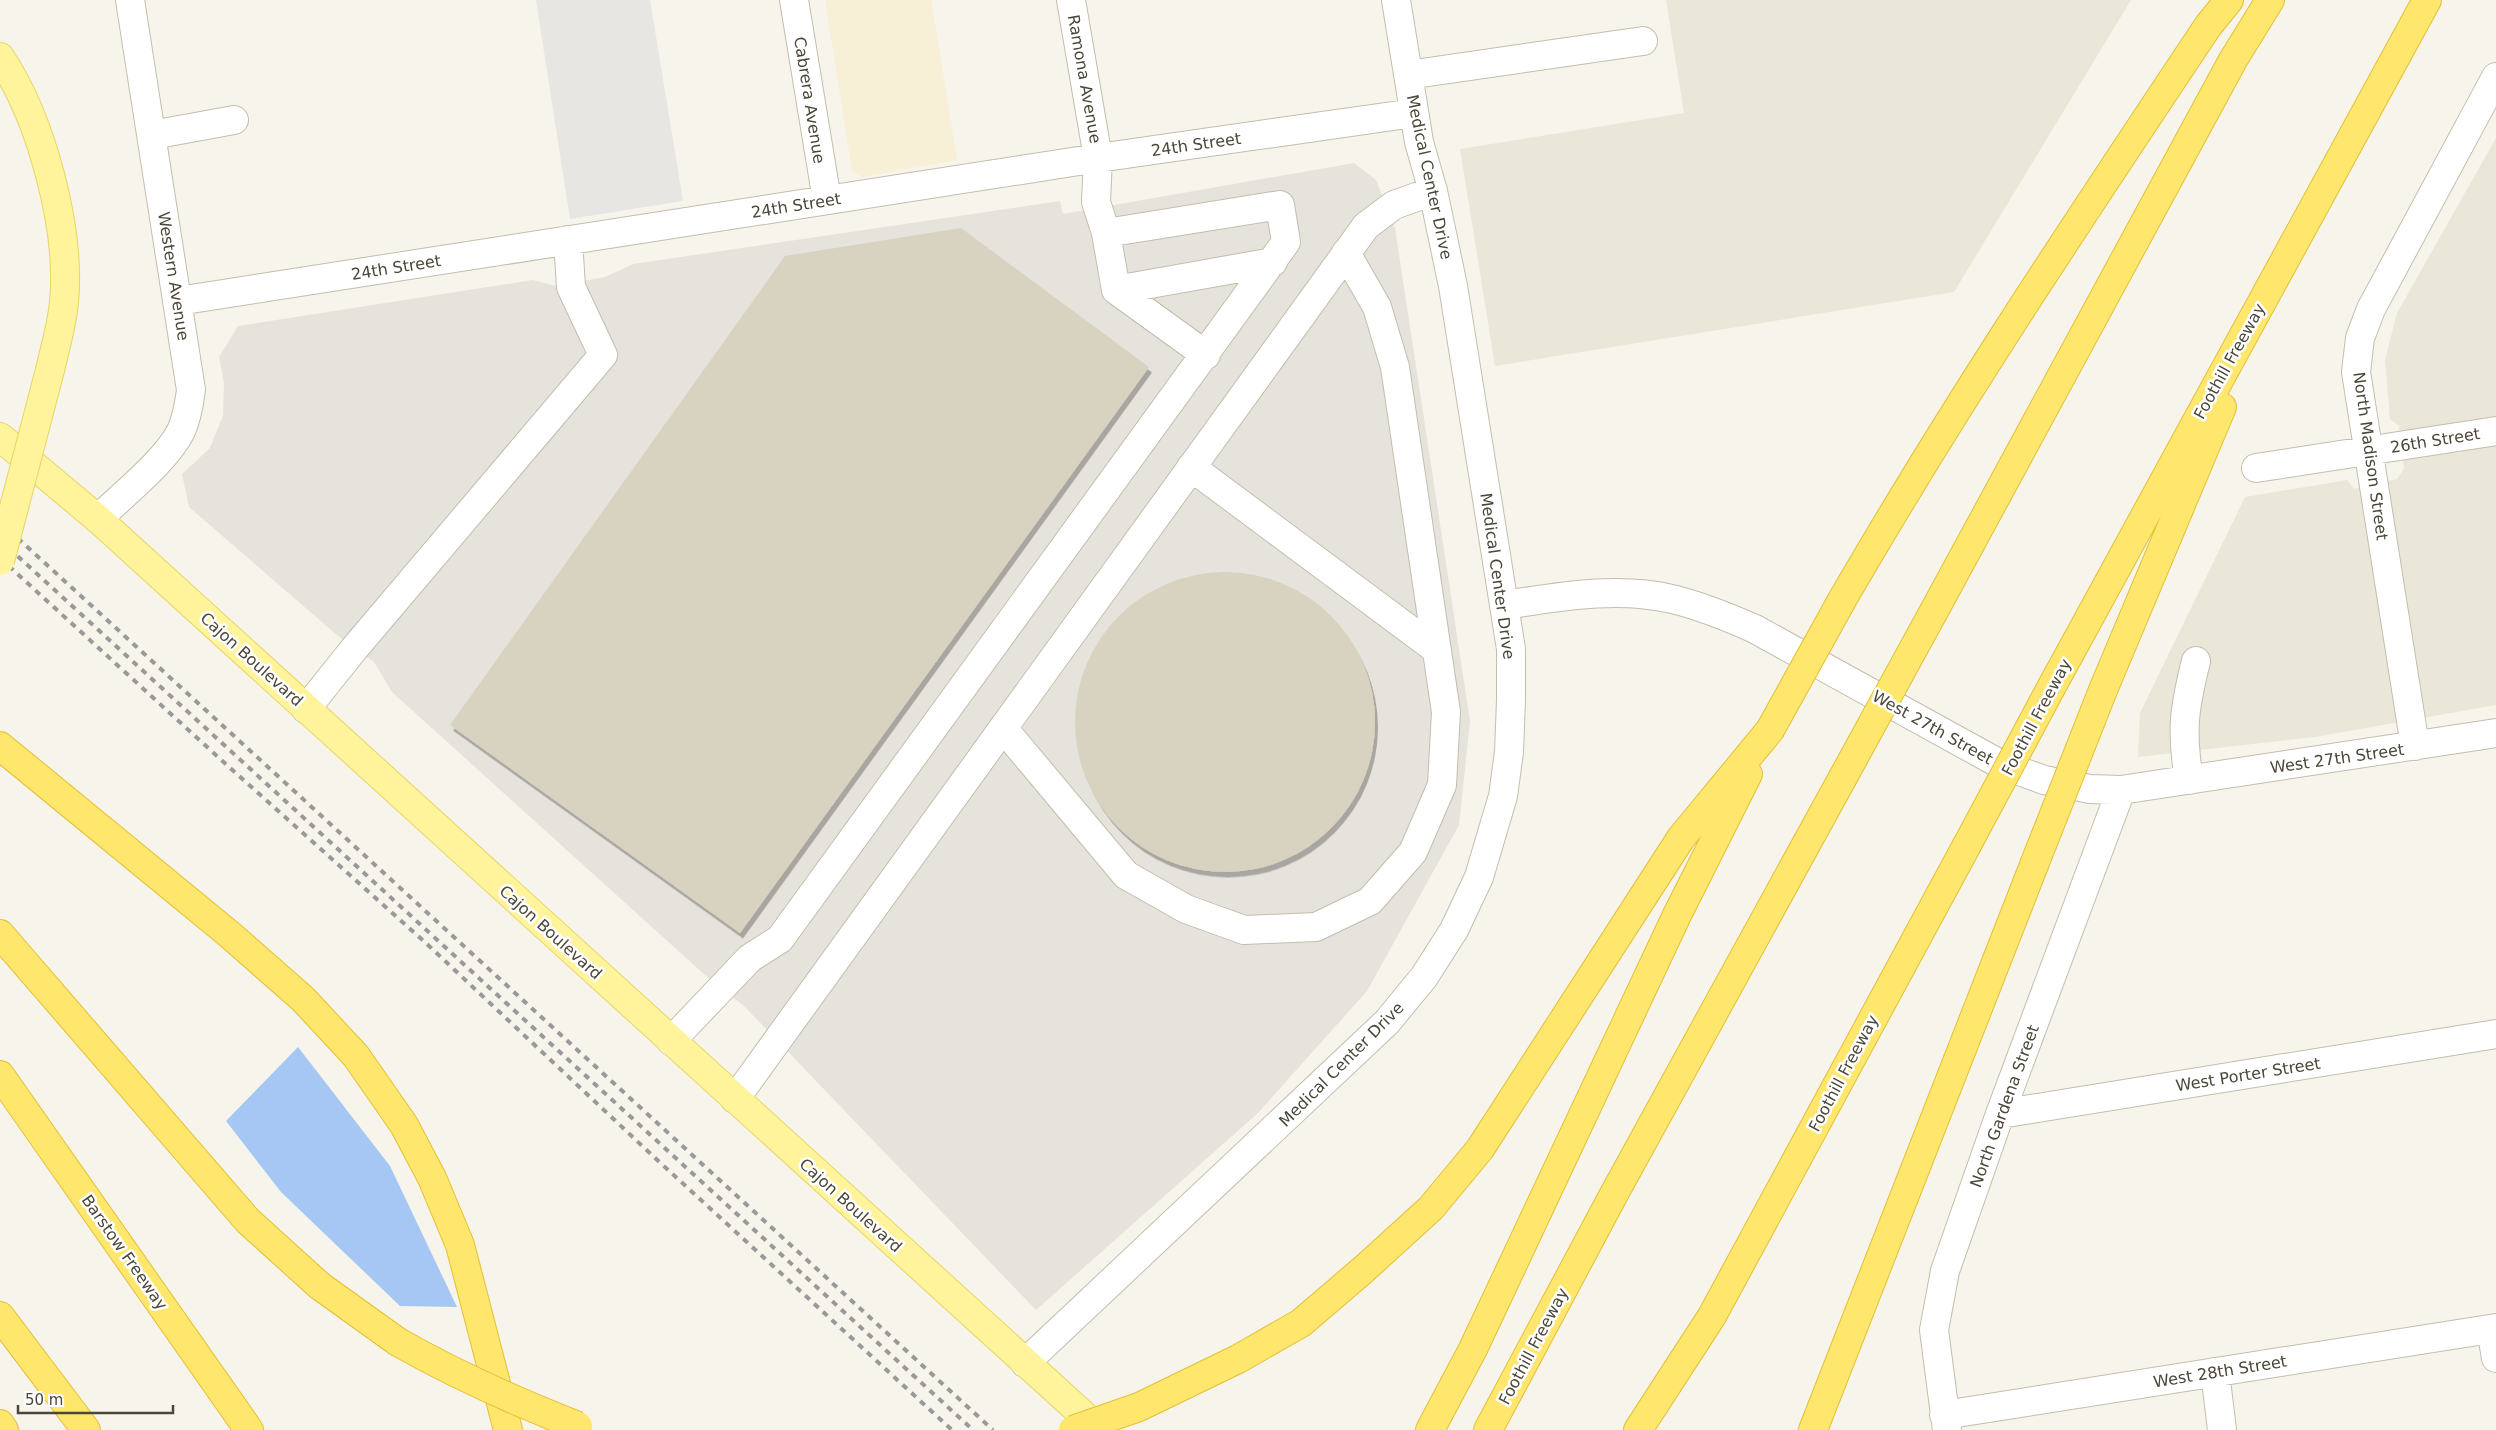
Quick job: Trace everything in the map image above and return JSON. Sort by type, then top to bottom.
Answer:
[{"type":"highway","points":[[1430,1430],[1473,1349],[1677,915],[1770,730],[1842,600],[1910,483],[2034,286],[2208,26],[2229,0]]},
{"type":"highway","name":"Foothill Freeway","points":[[1488,1430],[1619,1185],[1934,611],[2233,60],[2270,0]]},
{"type":"highway","name":"Foothill Freeway","points":[[1638,1430],[1712,1316],[2052,686],[2427,0]]},
{"type":"highway","points":[[1813,1430],[2103,690],[2281,267]]},
{"type":"highway","points":[[1073,1430],[1139,1407],[1238,1359],[1300,1323],[1364,1269],[1431,1208],[1480,1149],[1681,838],[1770,730]]},
{"type":"highway","points":[[0,746],[229,934],[303,999],[356,1056],[404,1125],[432,1178],[460,1245],[508,1430]]},
{"type":"highway","points":[[0,934],[248,1221],[320,1286],[398,1342],[454,1373],[516,1402],[586,1428]]},
{"type":"highway","name":"Barstow Freeway","points":[[0,1075],[248,1430]]},
{"type":"highway","points":[[0,1316],[86,1430]]},
{"type":"highway","points":[[0,1424],[4,1430]]},
{"type":"main road","points":[[0,57],[13,76],[38,136],[57,206],[63,261],[64,302],[50,370],[0,560]]},
{"type":"main road","name":"Cajon Boulevard","points":[[0,437],[98,519],[1100,1430]]},
{"type":"street","name":"Western Avenue","points":[[98,519],[168,451],[180,432],[188,412],[191,390],[130,0]]},
{"type":"street","name":"Cabrera Avenue","points":[[794,0],[827,200]]},
{"type":"street","name":"Ramona Avenue","points":[[1071,0],[1098,158],[1096,202],[1106,233],[1116,290]]},
{"type":"street","name":"Medical Center Drive","points":[[1025,1363],[1344,1065],[1387,1022],[1424,977],[1454,930],[1479,877],[1503,796],[1509,752],[1511,649],[1453,286],[1433,191],[1419,142],[1396,0]]},
{"type":"street","points":[[1408,75],[1643,41]]},
{"type":"street","name":"North Madison Street","points":[[2415,746],[2356,372],[2360,338],[2371,309],[2496,77]]},
{"type":"street","name":"24th Street","points":[[178,300],[1098,158],[1414,113]]},
{"type":"street","points":[[152,135],[234,120]]},
{"type":"street","points":[[735,1099],[1366,226],[1394,204],[1433,191]]},
{"type":"street","points":[[671,1041],[750,958],[780,939],[1206,355],[1286,242],[1280,205],[1106,233]]},
{"type":"street","points":[[306,709],[354,649],[603,355],[571,287],[568,240]]},
{"type":"street","points":[[1003,728],[1126,875],[1186,909],[1244,930],[1316,927],[1370,901],[1413,852],[1442,785],[1446,712],[1395,367],[1377,306],[1346,253]]},
{"type":"street","points":[[1116,290],[1273,262]]},
{"type":"street","points":[[1116,290],[1206,355]]},
{"type":"street","name":"26th Street","points":[[2256,468],[2496,430]]},
{"type":"street","points":[[1191,467],[1437,650]]},
{"type":"street","name":"West 27th Street","points":[[1504,605],[1581,594],[1628,593],[1671,599],[1713,611],[1755,629],[2000,764],[2044,780],[2090,789],[2121,790],[2496,733]]},
{"type":"street","points":[[2189,780],[2183,743],[2185,705],[2196,661]]},
{"type":"street","name":"North Gardena Street","points":[[1945,1422],[1934,1330],[1945,1271],[2000,1114],[2121,790]]},
{"type":"street","name":"West Porter Street","points":[[2000,1114],[2496,1034]]},
{"type":"street","points":[[2494,1328],[2496,1358]]},
{"type":"street","name":"West 28th Street","points":[[1945,1422],[2215,1372],[2494,1328]]},
{"type":"street","points":[[2215,1372],[2222,1430]]},
{"type":"shaded area","points":[[536,0],[650,0],[683,201],[570,219]]},
{"type":"shaded area","points":[[825,0],[931,0],[957,160],[862,177],[852,170]]},
{"type":"shaded area","points":[[1666,0],[2131,0],[1954,292],[1495,366],[1460,149],[1684,113]]},
{"type":"shaded area","points":[[2496,138],[2496,705],[2315,737],[2138,757],[2140,713],[2245,497],[2347,480],[2354,489],[2397,479],[2404,469],[2399,426],[2390,419],[2385,360],[2397,313]]},
{"type":"shaded area","points":[[1354,163],[1376,180],[1395,228],[1470,721],[1459,825],[1367,991],[1258,1113],[1036,1310],[745,1007],[705,975],[392,692],[374,662],[338,636],[189,507],[182,474],[210,448],[223,415],[224,383],[219,357],[238,326],[533,280],[556,286],[605,277],[633,264],[1060,201],[1063,214]]},
{"type":"water","points":[[298,1047],[390,1166],[457,1307],[400,1306],[281,1192],[226,1121]]},
{"type":"building","points":[[961,228],[1149,367],[740,933],[450,725],[785,256]]},
{"type":"building","points":[[1225,572],[1254,575],[1282,583],[1308,597],[1331,616],[1350,639],[1364,665],[1372,693],[1375,722],[1372,751],[1364,779],[1350,805],[1331,828],[1308,847],[1282,861],[1254,869],[1225,872],[1196,869],[1168,861],[1142,847],[1119,828],[1100,805],[1086,779],[1078,751],[1075,722],[1078,693],[1086,665],[1100,639],[1119,616],[1142,597],[1168,583],[1196,575]]},
{"type":"railway","points":[[0,522],[993,1430]]},
{"type":"railway","points":[[0,540],[973,1430]]},
{"type":"railway","points":[[0,558],[428,945],[654,1157],[952,1430]]}]
